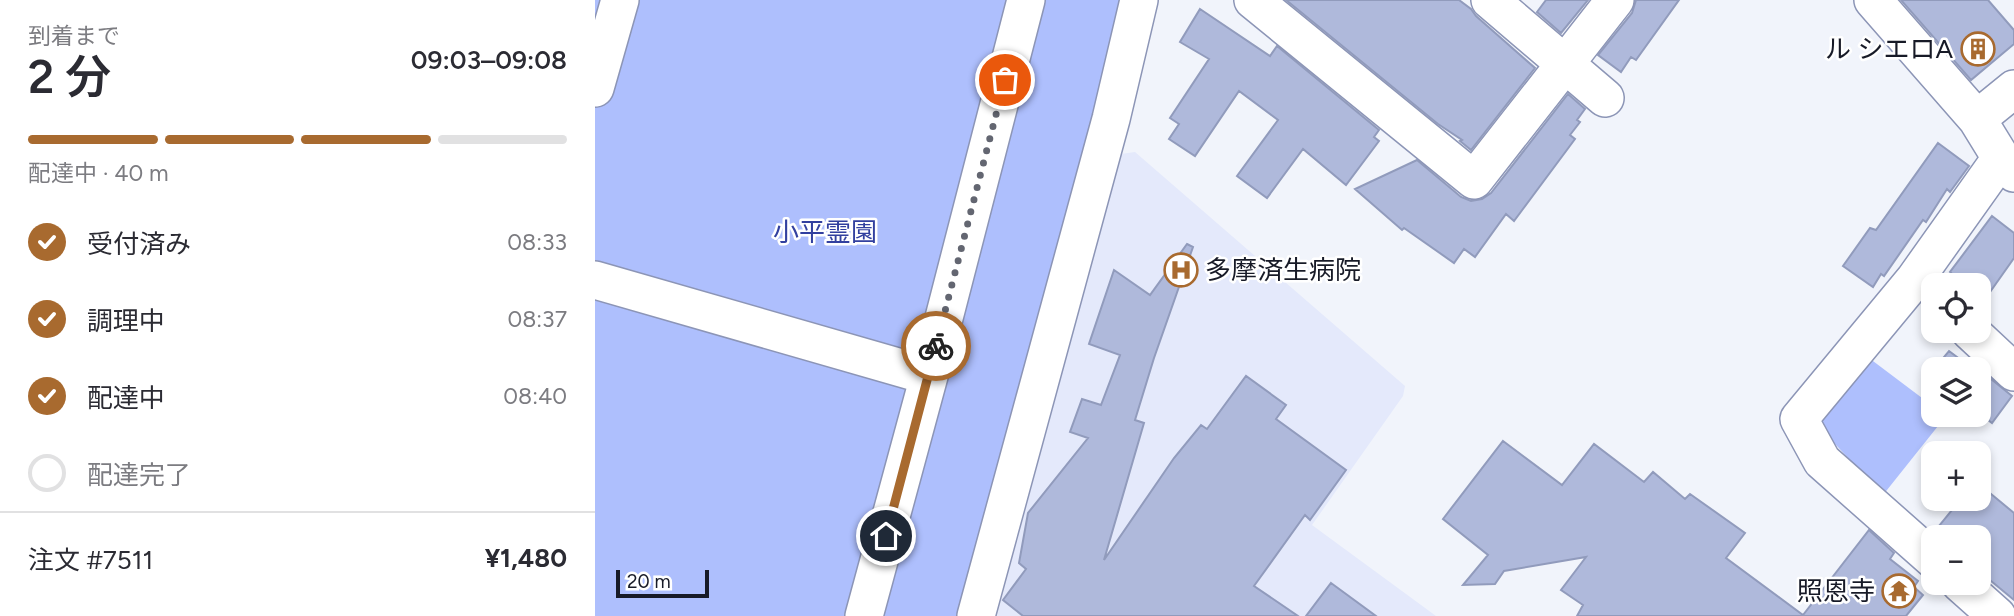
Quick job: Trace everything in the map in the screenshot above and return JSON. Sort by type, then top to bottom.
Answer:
[{"type":"street","points":[[595,6],[597,0]]},
{"type":"street","points":[[595,88],[621,0]]},
{"type":"street","points":[[864,616],[1026,0]]},
{"type":"street","points":[[976,616],[1111,119],[1139,0]]},
{"type":"street","points":[[1253,0],[1474,180],[1615,0]]},
{"type":"street","points":[[1490,0],[1605,98]]},
{"type":"street","points":[[1850,0],[1853,3],[1867,0]]},
{"type":"street","points":[[1873,0],[1977,119],[2007,165],[1935,273]]},
{"type":"street","points":[[1977,119],[2014,89]]},
{"type":"street","points":[[595,280],[929,376]]},
{"type":"street","points":[[1921,292],[1799,419],[1822,461],[1921,549]]},
{"type":"street","points":[[1983,343],[2014,372]]},
{"type":"street","points":[[1973,595],[1997,616]]},
{"type":"shaded area","name":"多摩済生病院","points":[[1135,152],[1405,386],[1403,396],[1312,525],[1436,616],[997,616],[1121,154]]},
{"type":"green space","name":"小平霊園","points":[[595,0],[1121,0],[965,616],[595,616]]},
{"type":"green space","points":[[1865,355],[1921,397],[1921,427],[1937,427],[1926,441],[1921,441],[1921,447],[1883,495],[1820,428],[1820,413]]},
{"type":"building","points":[[1286,0],[1459,0],[1535,68],[1471,150]]},
{"type":"building","points":[[1546,0],[1588,0],[1561,33],[1537,12]]},
{"type":"building","points":[[1636,0],[1679,0],[1636,60],[1631,57],[1621,72],[1598,55],[1632,13]]},
{"type":"building","points":[[1901,0],[1988,0],[2014,30],[2014,44],[1971,80]]},
{"type":"building","points":[[1200,9],[1270,56],[1277,46],[1379,130],[1374,137],[1379,141],[1346,185],[1303,149],[1267,198],[1237,176],[1278,120],[1239,91],[1195,156],[1169,139],[1179,124],[1170,118],[1209,59],[1180,42]]},
{"type":"building","points":[[1568,94],[1585,109],[1577,120],[1580,122],[1570,135],[1575,139],[1514,221],[1506,214],[1475,257],[1464,249],[1454,263],[1404,228],[1402,230],[1355,189],[1417,160],[1461,197],[1471,201],[1482,199],[1491,193]]},
{"type":"building","points":[[1938,143],[1969,166],[1950,192],[1947,189],[1926,222],[1923,220],[1884,276],[1881,274],[1873,287],[1843,266],[1870,228],[1876,230]]},
{"type":"building","points":[[1992,216],[2014,233],[2014,258],[1991,291],[1991,273],[1950,272]]},
{"type":"building","points":[[1187,244],[1193,247],[1135,420],[1144,423],[1104,560],[1174,458],[1201,425],[1207,429],[1246,376],[1286,405],[1276,419],[1346,470],[1310,520],[1305,515],[1254,586],[1298,616],[1023,616],[1003,600],[1026,569],[1019,563],[1028,513],[1088,438],[1070,432],[1082,399],[1101,405],[1120,355],[1089,344],[1114,270],[1150,295]]},
{"type":"building","points":[[1949,351],[1957,357],[1944,357]]},
{"type":"building","points":[[1991,379],[2012,396],[1991,422]]},
{"type":"building","points":[[1503,441],[1562,485],[1594,444],[1644,482],[1653,472],[1685,499],[1690,494],[1745,533],[1726,558],[1803,615],[1869,530],[1894,553],[1890,559],[1918,581],[1914,587],[1923,595],[1906,616],[1577,616],[1583,605],[1561,590],[1586,557],[1504,571],[1495,584],[1463,585],[1488,555],[1443,519]]},
{"type":"building","points":[[1991,494],[2014,513],[2014,600],[1991,581],[1991,525],[1940,525],[1951,511],[1991,511]]},
{"type":"building","points":[[1331,583],[1376,616],[1306,616]]},
{"type":"way so far","points":[[936,346],[1005,80]]},
{"type":"place","name":"ル シエロA","points":[[1978,49]]},
{"type":"place","name":"多摩済生病院","points":[[1181,270]]},
{"type":"place","name":"照恩寺","points":[[1899,591]]},
{"type":"route","points":[[886,536],[936,346]]}]
